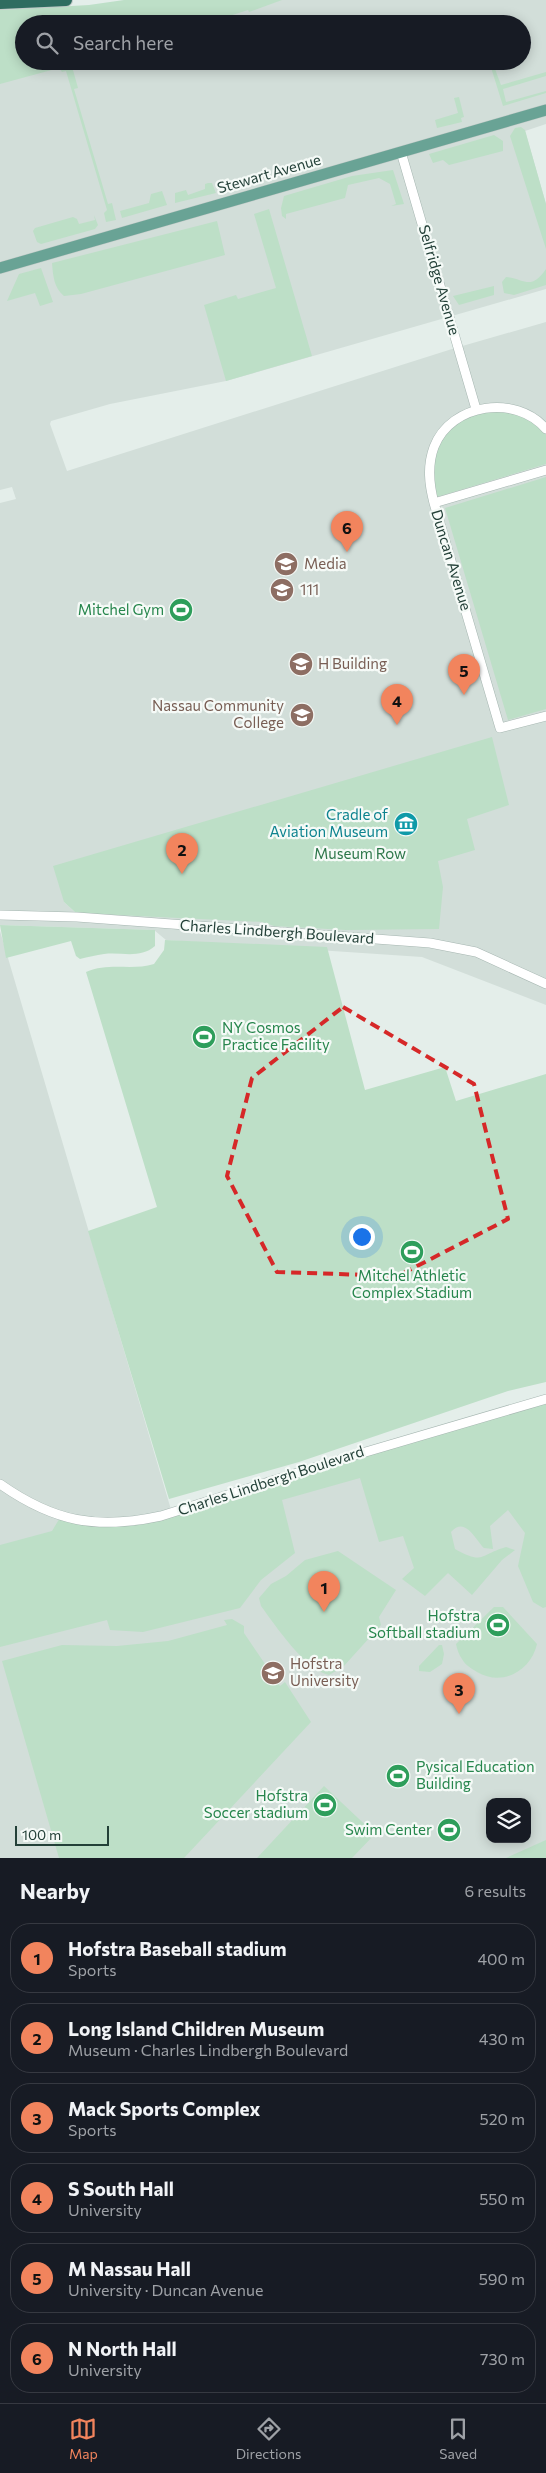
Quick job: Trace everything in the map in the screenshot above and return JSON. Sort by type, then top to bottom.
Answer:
[{"type":"highway","points":[[0,3],[66,0]]},
{"type":"main road","name":"Stewart Avenue","points":[[0,268],[546,110]]},
{"type":"street","name":"Selfridge Avenue","points":[[401,152],[476,409]]},
{"type":"street","points":[[476,409],[507,408],[533,418],[546,429]]},
{"type":"street","name":"Duncan Avenue","points":[[476,409],[452,423],[434,445],[429,477],[434,503],[500,728],[546,716]]},
{"type":"street","points":[[434,503],[546,470]]},
{"type":"street","name":"Charles Lindbergh Boulevard","points":[[0,915],[77,917],[438,944],[484,954],[546,984]]},
{"type":"street","name":"Charles Lindbergh Boulevard","points":[[0,1484],[21,1499],[55,1515],[81,1522],[100,1524],[133,1522],[170,1514],[336,1461],[546,1399]]},
{"type":"highlighted area","points":[[343,1007],[474,1084],[508,1219],[398,1276],[277,1272],[227,1176],[252,1078]]},
{"type":"shaded area","points":[[271,0],[546,0],[546,124],[525,131],[546,204],[546,289],[226,381],[110,404],[51,421],[50,424],[67,471],[452,349],[546,322],[546,1005],[422,957],[166,940],[154,930],[0,925],[0,503],[16,499],[12,487],[0,490],[0,83],[43,70],[531,70],[531,15],[227,15]],"holes":[[[95,854],[76,913],[64,902]]]},
{"type":"shaded area","name":"Hofstra University","points":[[0,931],[172,1513],[546,1399],[546,1858],[0,1858]]},
{"type":"green space","points":[[124,0],[282,0],[249,12],[248,10],[233,15],[15,15],[15,70],[52,70],[0,84],[0,10],[89,5]]},
{"type":"green space","points":[[60,70],[73,70],[78,88],[74,89],[108,204],[112,203],[116,220],[106,222],[104,213],[107,210],[66,71],[62,72]]},
{"type":"green space","points":[[492,70],[495,70],[501,85],[546,72],[546,76],[503,89],[506,102],[546,91],[546,93],[503,106]]},
{"type":"green space","points":[[459,97],[464,117],[461,118],[462,122],[437,128],[435,120],[458,113],[454,98]]},
{"type":"green space","points":[[521,127],[525,130],[546,204],[546,249],[510,136],[515,128]]},
{"type":"green space","points":[[494,135],[503,141],[503,151],[449,165],[443,160],[433,163],[429,154]]},
{"type":"green space","points":[[393,170],[404,204],[391,206],[396,204],[390,184],[379,178],[348,185],[345,198],[286,214],[286,219],[282,216],[281,208],[284,196],[352,176]]},
{"type":"green space","points":[[212,183],[216,193],[175,203],[175,193],[186,190],[188,195],[205,189],[205,184]]},
{"type":"green space","points":[[162,191],[167,205],[122,218],[120,211],[149,203],[151,194]]},
{"type":"green space","points":[[269,209],[312,356],[226,381],[204,305],[236,295],[238,299],[276,288],[254,214]]},
{"type":"green space","points":[[94,215],[98,225],[95,229],[41,244],[37,242],[33,231],[35,228],[73,217],[77,219],[79,224],[95,220]]},
{"type":"green space","points":[[217,221],[225,255],[81,294],[64,296],[56,285],[52,263]]},
{"type":"green space","points":[[41,268],[53,302],[40,306],[35,293],[7,301],[19,274]]},
{"type":"green space","points":[[546,269],[546,285],[514,295],[504,293],[502,282],[506,277],[532,282],[541,276]]},
{"type":"green space","points":[[494,286],[494,295],[459,305],[453,296]]},
{"type":"green space","points":[[497,410],[524,417],[546,434],[546,464],[437,497],[434,464],[444,437],[453,427],[466,419],[480,413]]},
{"type":"green space","points":[[546,477],[546,709],[508,720],[445,508]]},
{"type":"green space","name":"Museum Row","points":[[492,737],[509,805],[467,819],[475,850],[438,861],[443,887],[439,929],[346,930],[274,926],[262,922],[76,913],[64,902],[53,866]]},
{"type":"green space","points":[[0,925],[155,930],[155,946],[137,954],[104,954],[80,959],[76,956],[71,941],[6,958]]},
{"type":"green space","points":[[165,940],[327,947],[365,1090],[445,1067],[456,1101],[546,1074],[546,1382],[508,1391],[299,1462],[169,1499],[88,1231],[157,1207],[86,972],[103,968],[137,967],[154,964],[164,950]]},
{"type":"green space","points":[[546,1399],[546,1607],[543,1608],[533,1602],[518,1566],[525,1533],[508,1510],[490,1526],[493,1549],[484,1548],[469,1531],[461,1526],[451,1532],[455,1549],[471,1557],[481,1557],[506,1547],[515,1550],[502,1560],[472,1595],[448,1573],[425,1596],[402,1579],[414,1568],[403,1536],[379,1542],[360,1478],[282,1500],[295,1553],[261,1580],[240,1608],[143,1632],[110,1630],[107,1620],[0,1647],[0,1545],[52,1531],[61,1516],[133,1522]]},
{"type":"green space","points":[[338,1551],[396,1590],[379,1617],[381,1625],[343,1667],[329,1675],[310,1665],[291,1646],[261,1606],[259,1598],[271,1584],[286,1576],[305,1560]]},
{"type":"green space","name":"Hofstra Softball stadium","points":[[494,1607],[503,1607],[537,1644],[534,1654],[522,1669],[514,1674],[496,1678],[477,1672],[466,1665],[460,1656],[456,1644]]},
{"type":"green space","points":[[232,1619],[244,1626],[244,1633],[280,1686],[285,1682],[311,1722],[184,1858],[59,1858],[2,1661],[62,1645],[117,1646],[168,1641],[227,1625],[224,1620]]},
{"type":"green space","points":[[439,1645],[442,1645],[444,1654],[442,1664],[430,1672],[419,1671],[419,1666]]},
{"type":"green space","name":"Hofstra Soccer stadium","points":[[324,1786],[375,1834],[352,1858],[257,1858]]},
{"type":"green space","points":[[546,1840],[546,1858],[506,1858]]},
{"type":"place","name":"N North Hall","points":[[347,552]]},
{"type":"place","name":"Media","points":[[286,564]]},
{"type":"place","name":"111","points":[[282,590]]},
{"type":"place","name":"Mitchel Gym","points":[[181,610]]},
{"type":"place","name":"H Building","points":[[301,664]]},
{"type":"place","name":"M Nassau Hall","points":[[464,695]]},
{"type":"place","name":"Nassau Community College","points":[[302,715]]},
{"type":"place","name":"S South Hall","points":[[397,725]]},
{"type":"place","name":"Cradle of Aviation Museum","points":[[406,824]]},
{"type":"place","name":"Long Island Children Museum","points":[[182,874]]},
{"type":"place","name":"NY Cosmos Practice Facility","points":[[204,1037]]},
{"type":"place","name":"Mitchel Athletic Complex Stadium","points":[[412,1252]]},
{"type":"place","name":"Hofstra Baseball stadium","points":[[324,1612]]},
{"type":"place","name":"Hofstra Softball stadium","points":[[498,1625]]},
{"type":"place","name":"Hofstra University","points":[[273,1673]]},
{"type":"place","name":"Mack Sports Complex","points":[[459,1714]]},
{"type":"place","name":"Pysical Education Building","points":[[398,1776]]},
{"type":"place","name":"Hofstra Soccer stadium","points":[[325,1805]]},
{"type":"place","name":"Swim Center","points":[[449,1830]]}]
